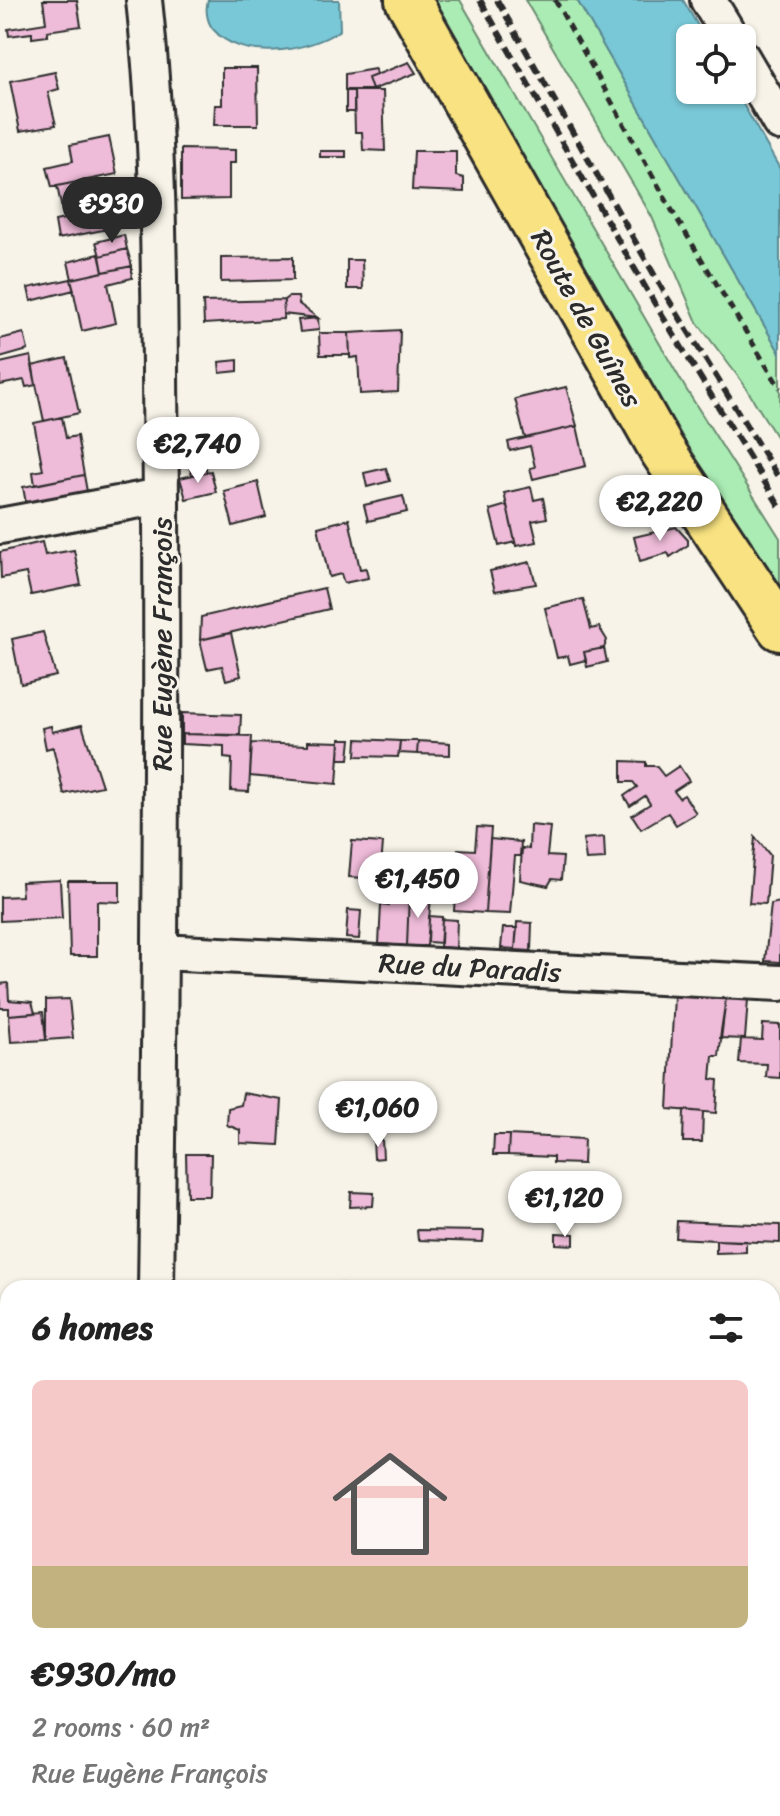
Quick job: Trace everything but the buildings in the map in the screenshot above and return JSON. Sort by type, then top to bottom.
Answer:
[{"type":"main road","name":"Route de Guînes","points":[[408,0],[662,450],[780,628]]},
{"type":"street","name":"Rue Eugène François","points":[[144,0],[157,168],[161,496],[161,952],[156,1280]]},
{"type":"street","points":[[708,0],[723,24]]},
{"type":"street","points":[[756,82],[780,123]]},
{"type":"street","points":[[0,526],[161,496]]},
{"type":"street","name":"Rue du Paradis","points":[[161,952],[780,983]]},
{"type":"path","points":[[555,0],[674,214],[780,388]]},
{"type":"green space","points":[[427,0],[460,0],[686,389],[780,538],[780,603],[744,552]]},
{"type":"green space","points":[[525,0],[577,0],[780,353],[780,443],[743,383],[697,322],[652,217]]},
{"type":"water","points":[[208,0],[339,0],[340,30],[327,38],[293,48],[257,50],[240,47],[225,40],[213,29],[207,15]]},
{"type":"water","points":[[577,0],[683,0],[697,24],[676,24],[676,104],[743,104],[780,169],[780,353]]},
{"type":"railway","points":[[480,0],[655,304],[780,507]]},
{"type":"railway","points":[[497,0],[667,297],[780,480]]}]
